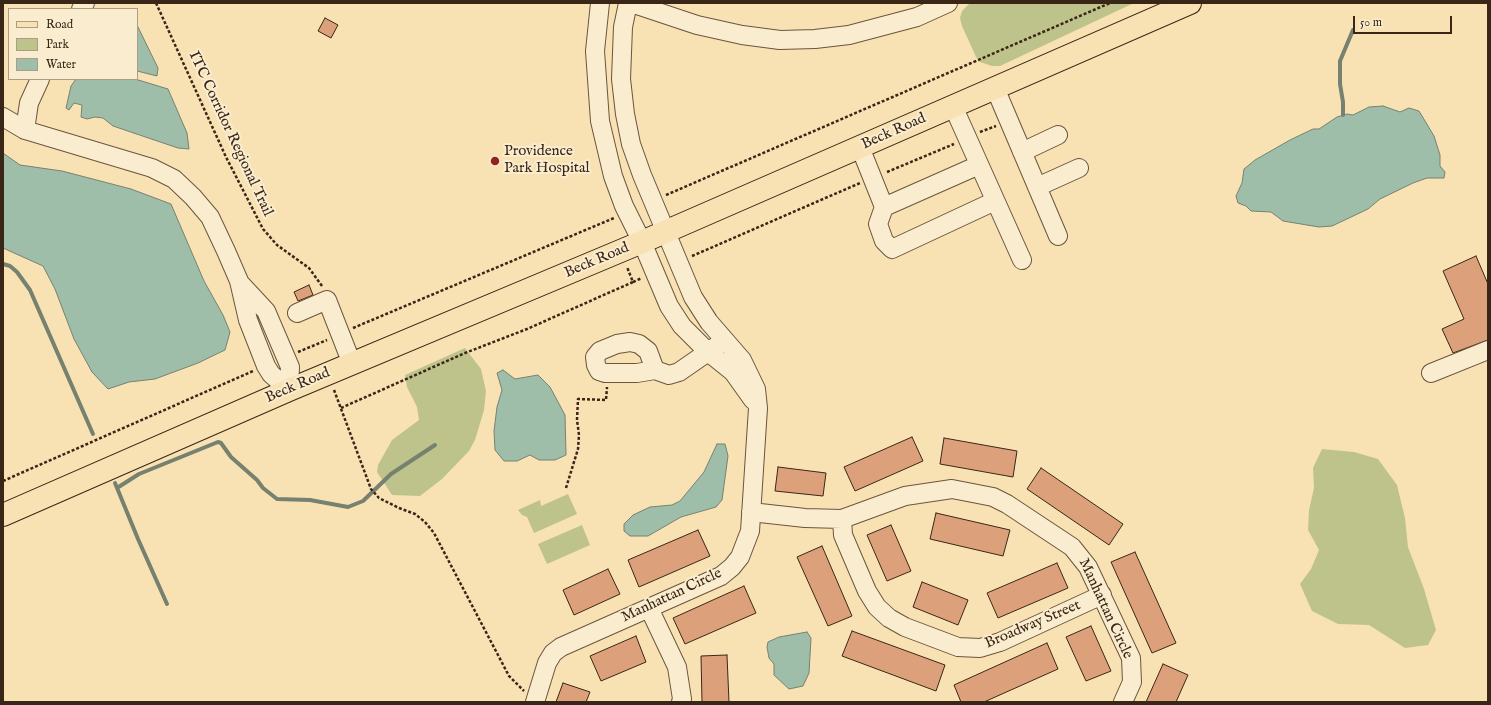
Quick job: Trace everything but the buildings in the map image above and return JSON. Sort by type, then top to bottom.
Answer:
[{"type":"main road","name":"Beck Road","points":[[3,515],[289,390],[620,252],[1190,3]]},
{"type":"street","points":[[600,3],[595,51],[600,121],[613,176],[627,212],[642,242],[657,281],[677,318],[708,352],[733,372],[758,408]]},
{"type":"street","points":[[751,512],[758,408],[756,389],[750,372],[742,360],[699,306],[665,232],[631,144],[625,114],[621,79],[623,27],[630,3],[697,25],[742,35],[780,40],[816,39],[849,35],[917,17],[948,3]]},
{"type":"street","points":[[25,130],[29,103],[40,80]]},
{"type":"street","points":[[995,88],[1058,236]]},
{"type":"street","points":[[953,106],[1022,260]]},
{"type":"street","points":[[3,117],[25,130],[152,168],[174,179],[193,196],[210,217],[238,281],[248,320],[266,366],[271,374],[289,390]]},
{"type":"street","points":[[1022,152],[1058,136]]},
{"type":"street","points":[[860,147],[884,207],[878,224],[884,241],[892,249],[995,201]]},
{"type":"street","points":[[884,207],[979,165]]},
{"type":"street","points":[[1037,187],[1079,168]]},
{"type":"street","points":[[238,281],[266,311],[290,367],[289,390]]},
{"type":"street","points":[[297,313],[327,300],[352,364]]},
{"type":"street","points":[[677,318],[699,306]]},
{"type":"street","points":[[656,370],[648,351],[644,346],[630,342],[617,344],[600,351],[595,357],[596,365],[600,371],[607,373],[637,373],[656,370],[669,375],[726,340]]},
{"type":"street","points":[[1431,373],[1488,350]]},
{"type":"street","name":"Manhattan Circle","points":[[532,699],[547,663],[553,653],[561,647],[721,576],[732,567],[746,545],[750,531],[751,512],[805,518],[842,519],[905,496],[925,492],[952,490],[993,497],[1007,504],[1072,547],[1088,567],[1131,658],[1132,682],[1123,702]]},
{"type":"street","name":"Broadway Street","points":[[842,519],[843,535],[867,591],[876,607],[889,618],[905,627],[958,647],[980,648],[1000,642],[1102,595]]},
{"type":"street","points":[[650,608],[677,667],[682,699],[681,702]]},
{"type":"path","name":"ITC Corridor Regional Trail","points":[[156,3],[226,157],[263,229],[277,245],[315,274],[327,300]]},
{"type":"path","points":[[652,201],[1110,3]]},
{"type":"path","points":[[742,234],[855,185],[948,148],[966,137],[1010,121]]},
{"type":"path","points":[[286,356],[627,212]]},
{"type":"path","points":[[341,408],[465,353],[527,329],[633,282],[620,252]]},
{"type":"path","points":[[3,481],[266,366]]},
{"type":"path","points":[[566,488],[578,449],[578,399],[606,400],[607,373]]},
{"type":"path","points":[[328,374],[371,489],[379,498],[398,508],[415,514],[425,522],[434,533],[509,676],[532,699]]},
{"type":"green space","points":[[970,3],[1134,3],[1000,66],[992,66],[980,62],[976,57],[962,26],[960,18],[962,11]]},
{"type":"green space","points":[[465,348],[481,369],[486,391],[484,410],[475,440],[469,451],[442,479],[420,496],[392,495],[377,472],[378,465],[392,440],[419,420],[417,407],[407,387],[405,375]]},
{"type":"green space","points":[[1322,449],[1354,452],[1378,459],[1397,485],[1405,518],[1408,547],[1424,589],[1436,630],[1428,645],[1405,648],[1369,625],[1338,624],[1312,611],[1300,584],[1311,569],[1319,550],[1308,530],[1309,510],[1314,488],[1313,468]]},
{"type":"green space","points":[[568,494],[577,514],[534,533],[527,517],[522,515],[518,510],[540,500],[541,506]]},
{"type":"green space","points":[[582,525],[590,545],[547,564],[538,544]]},
{"type":"water","points":[[138,27],[158,68],[157,76],[138,71]]},
{"type":"water","points":[[75,80],[138,80],[168,89],[187,133],[189,149],[178,148],[113,126],[103,118],[95,117],[87,119],[81,117],[82,105],[74,103],[69,110],[66,108],[71,86]]},
{"type":"water","points":[[1383,106],[1400,112],[1409,108],[1419,111],[1434,136],[1440,155],[1440,166],[1445,172],[1444,178],[1427,178],[1413,183],[1380,199],[1368,209],[1332,226],[1319,227],[1283,221],[1271,212],[1251,211],[1246,206],[1238,203],[1236,196],[1242,183],[1244,169],[1255,160],[1290,140],[1313,129],[1319,129],[1337,117],[1347,114],[1353,115],[1369,107]]},
{"type":"water","points":[[3,153],[20,165],[62,171],[131,189],[171,204],[204,281],[223,315],[230,332],[225,350],[198,363],[155,379],[129,382],[108,389],[92,372],[74,339],[55,289],[43,266],[3,248]]},
{"type":"water","points":[[503,370],[515,379],[538,375],[550,387],[565,415],[566,455],[555,460],[539,460],[530,455],[517,461],[504,461],[495,450],[494,431],[497,407],[502,390],[497,373]]},
{"type":"water","points":[[717,444],[725,444],[728,456],[722,500],[716,507],[681,517],[648,536],[630,536],[624,531],[624,524],[633,515],[650,507],[672,505],[680,501],[704,472]]},
{"type":"water","points":[[807,632],[811,638],[809,673],[803,686],[789,689],[774,675],[774,664],[769,658],[767,647],[768,642],[779,637]]},
{"type":"waterway","points":[[1343,115],[1343,102],[1340,84],[1340,61],[1353,30]]},
{"type":"waterway","points":[[3,264],[10,266],[17,272],[30,290],[93,434]]},
{"type":"waterway","points":[[117,488],[139,474],[218,442],[221,443],[231,457],[257,480],[263,488],[277,499],[310,500],[348,507],[363,501],[391,474],[435,445]]},
{"type":"waterway","points":[[115,483],[167,604]]},
{"type":"place","name":"Providence Park Hospital","points":[[495,161]]}]
